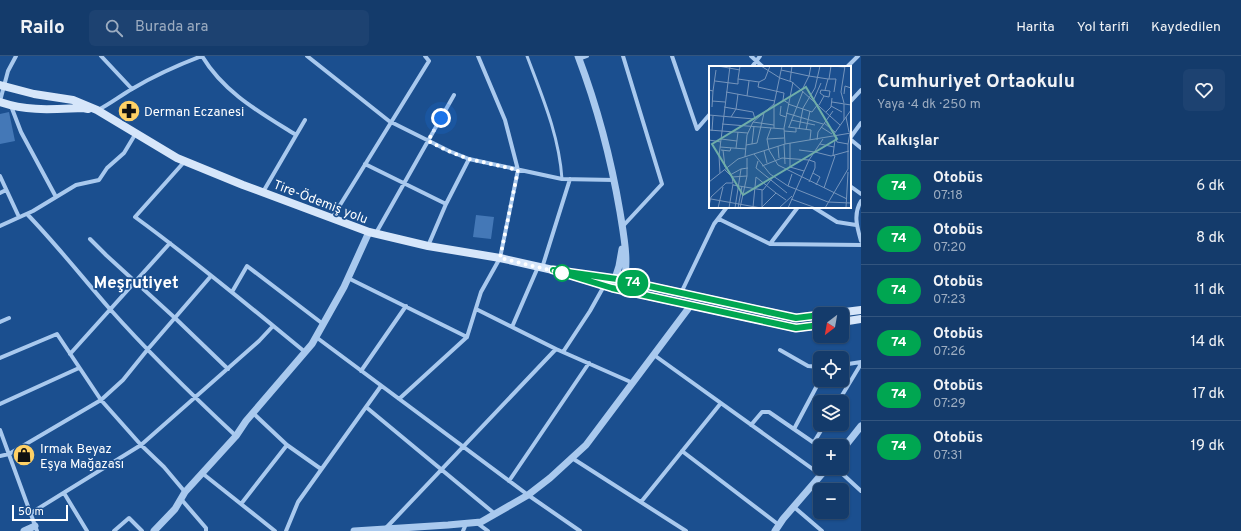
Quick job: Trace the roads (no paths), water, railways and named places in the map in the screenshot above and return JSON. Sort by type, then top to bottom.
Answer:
[{"type":"main road","name":"Tire-Ödemiş yolu","points":[[2,85],[34,94],[73,100],[97,110],[177,158],[372,233],[428,246],[500,258],[553,270]]},
{"type":"main road","points":[[0,101],[11,106],[38,110],[83,108],[97,110]]},
{"type":"main road","points":[[553,270],[625,281],[796,318],[813,316]]},
{"type":"main road","points":[[553,270],[622,290],[796,328],[813,326]]},
{"type":"main road","points":[[849,312],[861,310]]},
{"type":"main road","points":[[849,321],[861,319]]},
{"type":"street","points":[[0,101],[2,85],[16,56]]},
{"type":"street","points":[[101,56],[132,89]]},
{"type":"street","points":[[97,110],[170,68],[194,57],[202,56],[216,76],[234,94],[296,136]]},
{"type":"street","points":[[306,56],[392,122],[448,151],[469,159],[562,179],[615,180]]},
{"type":"street","points":[[332,218],[429,61],[425,56]]},
{"type":"street","points":[[399,399],[467,337],[481,292],[500,258],[518,170],[505,120],[478,56]]},
{"type":"street","points":[[586,56],[579,57],[591,90],[615,180],[624,236],[626,263],[625,281],[622,290]]},
{"type":"street","points":[[622,226],[662,184],[623,56]]},
{"type":"street","points":[[672,56],[697,129],[709,115]]},
{"type":"street","points":[[751,56],[762,66]]},
{"type":"street","points":[[753,66],[760,56]]},
{"type":"street","points":[[848,66],[858,56]]},
{"type":"street","points":[[851,101],[861,90]]},
{"type":"street","points":[[154,531],[175,509],[185,492],[236,436],[253,413],[316,338],[372,233],[404,184],[454,95]]},
{"type":"street","points":[[11,106],[21,132],[56,197]]},
{"type":"street","points":[[263,192],[305,120]]},
{"type":"street","points":[[851,137],[861,123]]},
{"type":"street","points":[[0,226],[27,214],[76,185],[99,180],[107,168],[124,153],[136,133]]},
{"type":"street","points":[[851,139],[861,148]]},
{"type":"street","points":[[428,246],[446,204],[469,159]]},
{"type":"street","points":[[186,161],[135,217],[232,292],[305,352]]},
{"type":"street","points":[[365,164],[446,204]]},
{"type":"street","points":[[0,176],[19,218]]},
{"type":"street","points":[[512,327],[540,267],[570,179]]},
{"type":"street","points":[[851,187],[861,194]]},
{"type":"street","points":[[0,193],[6,190]]},
{"type":"street","points":[[861,200],[856,214],[856,225],[861,241]]},
{"type":"street","points":[[681,293],[714,224],[726,208]]},
{"type":"street","points":[[770,244],[797,208]]},
{"type":"street","points":[[815,208],[837,222],[856,225]]},
{"type":"street","points":[[27,214],[110,309],[195,398],[236,436]]},
{"type":"street","points":[[719,219],[770,244],[861,245]]},
{"type":"street","points":[[563,352],[590,310],[614,279],[619,266],[624,236]]},
{"type":"street","points":[[90,239],[228,369]]},
{"type":"street","points":[[70,354],[170,243]]},
{"type":"street","points":[[232,292],[247,266],[323,324]]},
{"type":"street","points":[[0,456],[9,454],[101,400],[123,380],[211,276]]},
{"type":"street","points":[[348,278],[467,337]]},
{"type":"street","points":[[354,531],[481,522],[528,495],[550,478],[586,444],[691,305]]},
{"type":"street","points":[[361,371],[406,306]]},
{"type":"street","points":[[476,309],[556,349],[633,383]]},
{"type":"street","points":[[0,322],[8,318]]},
{"type":"street","points":[[31,513],[141,446],[228,369],[273,326]]},
{"type":"street","points":[[0,358],[57,334],[101,400],[141,446],[164,467],[185,492]]},
{"type":"street","points":[[316,338],[528,495],[580,531]]},
{"type":"street","points":[[385,529],[556,349]]},
{"type":"street","points":[[780,350],[808,366],[813,366]]},
{"type":"street","points":[[654,355],[813,469]]},
{"type":"street","points":[[509,481],[589,363]]},
{"type":"street","points":[[849,364],[861,363]]},
{"type":"street","points":[[842,395],[861,363]]},
{"type":"street","points":[[0,404],[79,368]]},
{"type":"street","points":[[286,531],[298,502],[381,386]]},
{"type":"street","points":[[794,429],[816,387]]},
{"type":"street","points":[[641,502],[721,403]]},
{"type":"street","points":[[366,407],[496,514]]},
{"type":"street","points":[[752,425],[760,413],[767,411],[813,441]]},
{"type":"street","points":[[253,413],[287,445],[321,469]]},
{"type":"street","points":[[849,441],[861,426]]},
{"type":"street","points":[[0,430],[36,528],[24,531]]},
{"type":"street","points":[[242,504],[287,445]]},
{"type":"street","points":[[682,452],[777,528],[822,475]]},
{"type":"street","points":[[572,458],[686,531]]},
{"type":"street","points":[[202,473],[275,531]]},
{"type":"street","points":[[844,475],[861,491]]},
{"type":"street","points":[[64,493],[87,531]]},
{"type":"street","points":[[181,499],[206,528],[206,531]]},
{"type":"street","points":[[794,507],[822,531]]},
{"type":"street","points":[[114,531],[129,518],[142,531]]},
{"type":"street","points":[[476,522],[488,531]]},
{"type":"street","points":[[463,531],[466,524]]},
{"type":"lane","points":[[527,56],[556,136],[562,179]]},
{"type":"place","name":"Derman Eczanesi","points":[[129,111]]},
{"type":"place","name":"Irmak Beyaz Eşya Mağazası","points":[[24,455]]},
{"type":"district","name":"Meşrutiyet","points":[[136,282]]}]
